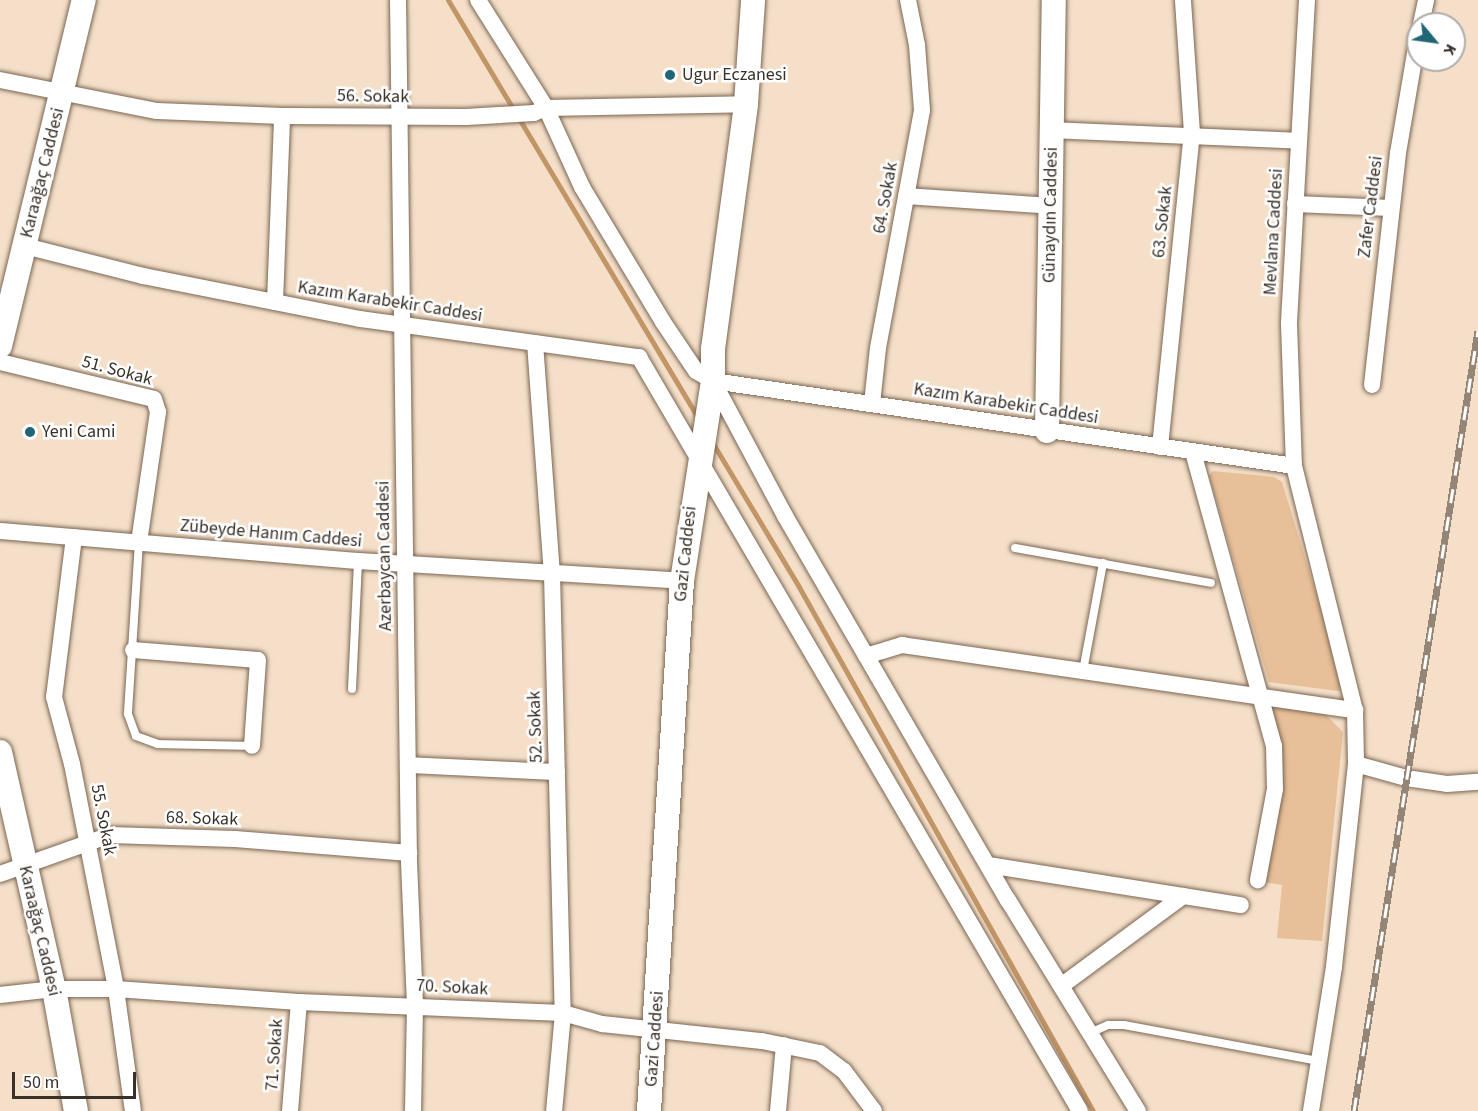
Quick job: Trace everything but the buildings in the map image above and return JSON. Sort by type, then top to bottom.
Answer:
[{"type":"street","name":"Karaağaç Caddesi","points":[[0,346],[84,0]]},
{"type":"street","name":"Azerbaycan Caddesi","points":[[398,0],[404,564],[409,853],[415,1006],[413,1111]]},
{"type":"street","points":[[478,0],[582,187],[663,322],[696,371],[713,381],[866,656],[988,865],[1138,1111]]},
{"type":"street","name":"Gazi Caddesi","points":[[649,1111],[656,1029],[682,581],[698,455],[713,381],[713,349],[746,104],[753,0]]},
{"type":"street","name":"64. Sokak","points":[[872,404],[922,110],[917,45],[908,0]]},
{"type":"street","name":"Günaydın Caddesi","points":[[1047,431],[1054,0]]},
{"type":"street","name":"63. Sokak","points":[[1160,447],[1192,133],[1183,0]]},
{"type":"street","name":"Mevlana Caddesi","points":[[1307,0],[1289,357],[1294,466],[1355,710],[1356,764],[1334,966],[1311,1111]]},
{"type":"street","name":"Zafer Caddesi","points":[[1372,385],[1391,208],[1412,72]]},
{"type":"street","name":"56. Sokak","points":[[0,80],[62,94],[158,111],[282,116],[500,115],[540,110],[746,104]]},
{"type":"street","points":[[275,302],[282,116]]},
{"type":"street","points":[[1052,130],[1192,133],[1299,141]]},
{"type":"street","points":[[906,196],[1052,206]]},
{"type":"street","points":[[1295,204],[1391,208]]},
{"type":"street","name":"Kazım Karabekir Caddesi","points":[[25,246],[143,276],[401,325],[639,357],[698,455]]},
{"type":"street","name":"52. Sokak","points":[[535,343],[552,574],[563,1013],[554,1111]]},
{"type":"street","name":"51. Sokak","points":[[0,362],[154,399],[158,412],[139,542]]},
{"type":"street","name":"Kazım Karabekir Caddesi","points":[[713,381],[1294,466]]},
{"type":"street","points":[[1193,452],[1261,696],[1276,770],[1258,880]]},
{"type":"street","points":[[698,455],[1080,1111]]},
{"type":"street","name":"Zübeyde Hanım Caddesi","points":[[0,531],[358,561],[682,581]]},
{"type":"street","name":"55. Sokak","points":[[74,537],[54,697],[88,843],[116,989],[133,1111]]},
{"type":"street","points":[[866,656],[902,645],[1355,710]]},
{"type":"street","points":[[133,650],[258,660],[252,746]]},
{"type":"street","name":"Karaağaç Caddesi","points":[[0,752],[24,867],[54,989],[76,1111]]},
{"type":"street","points":[[1356,764],[1418,780],[1447,784],[1478,782]]},
{"type":"street","points":[[408,765],[557,772]]},
{"type":"street","name":"68. Sokak","points":[[0,874],[110,835],[235,839],[409,853]]},
{"type":"street","points":[[988,865],[1240,905]]},
{"type":"street","points":[[1061,986],[1183,896]]},
{"type":"street","name":"70. Sokak","points":[[0,995],[54,989],[116,989],[299,1002],[563,1013],[602,1024],[784,1046],[820,1053],[844,1071],[874,1111]]},
{"type":"street","name":"71. Sokak","points":[[290,1111],[299,1002]]},
{"type":"street","points":[[778,1111],[784,1046]]},
{"type":"lane","points":[[139,542],[129,714],[136,736],[158,744],[252,746]]},
{"type":"lane","points":[[1015,548],[1211,583]]},
{"type":"lane","points":[[352,689],[358,561]]},
{"type":"lane","points":[[1083,671],[1103,563]]},
{"type":"lane","points":[[1090,1033],[1108,1025],[1124,1025],[1318,1062]]},
{"type":"shaded area","points":[[1213,471],[1274,477],[1282,482],[1345,688],[1338,691],[1269,682],[1209,475]]},
{"type":"shaded area","points":[[1277,706],[1326,715],[1343,732],[1322,941],[1277,938],[1282,885],[1263,882],[1271,710]]},
{"type":"waterway","points":[[448,0],[698,418]]},
{"type":"waterway","points":[[712,442],[799,587],[1093,1111]]},
{"type":"railway","points":[[1354,1111],[1478,331]]},
{"type":"place","name":"Ugur Eczanesi","points":[[670,75]]},
{"type":"place","name":"Yeni Cami","points":[[30,432]]}]
